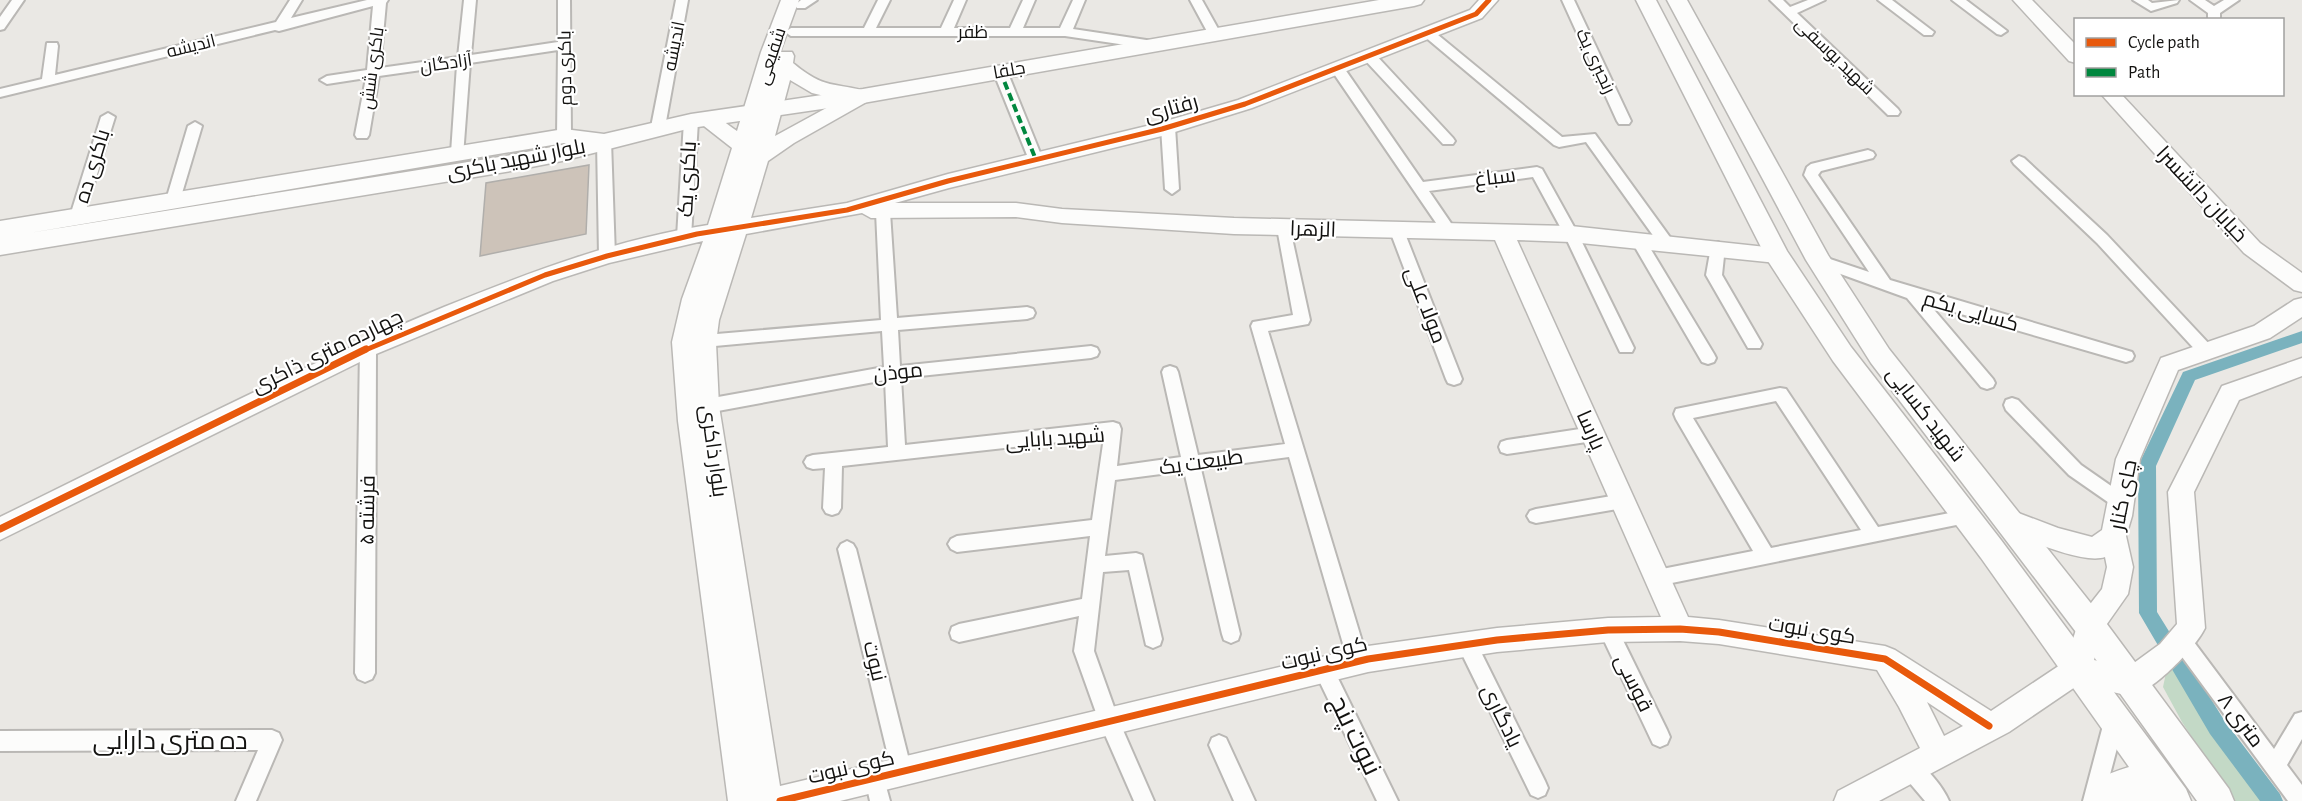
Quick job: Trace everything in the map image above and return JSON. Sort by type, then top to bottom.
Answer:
[{"type":"main road","name":"جلفا","points":[[604,141],[658,127],[698,120],[863,96],[1414,0]]},
{"type":"main road","name":"شهید کسایی","points":[[1646,0],[1778,255],[1842,354],[2115,717],[2174,801]]},
{"type":"main road","name":"شهید کسایی","points":[[1677,0],[1818,260],[1880,356],[2090,626],[2217,801]]},
{"type":"main road","points":[[1672,50],[1677,45],[1687,44],[1706,52]]},
{"type":"main road","name":"بلوار شهید باکری","points":[[0,229],[564,136],[604,141]]},
{"type":"main road","name":"بلوار شهید باکری","points":[[0,246],[511,163],[562,153],[604,141]]},
{"type":"main road","points":[[2101,801],[2109,791],[2129,783],[2161,801]]},
{"type":"street","points":[[0,26],[18,0]]},
{"type":"street","points":[[279,27],[296,0]]},
{"type":"street","name":"اندیشه","points":[[0,93],[258,29],[279,27],[381,0]]},
{"type":"street","name":"باکری شش","points":[[362,135],[373,74],[381,0]]},
{"type":"street","points":[[458,153],[470,0]]},
{"type":"street","name":"باکری دوم","points":[[564,0],[564,136]]},
{"type":"street","name":"اندیشه","points":[[658,127],[682,0]]},
{"type":"street","points":[[868,32],[884,0]]},
{"type":"street","points":[[946,32],[960,0]]},
{"type":"street","points":[[1015,32],[1029,0]]},
{"type":"street","points":[[1065,32],[1079,0]]},
{"type":"street","points":[[1196,0],[1215,34]]},
{"type":"street","name":"رفتاری","points":[[847,210],[948,181],[1168,127],[1245,104],[1476,14],[1489,0]]},
{"type":"street","name":"رنجبری یک","points":[[1568,0],[1624,121]]},
{"type":"street","name":"شهید یوسفی","points":[[1776,0],[1893,112]]},
{"type":"street","points":[[1788,12],[1819,0]]},
{"type":"street","points":[[1884,0],[1928,32]]},
{"type":"street","points":[[1958,0],[2001,31]]},
{"type":"street","points":[[2022,0],[2074,55]]},
{"type":"street","points":[[2139,0],[2151,8],[2173,0]]},
{"type":"street","points":[[2196,0],[2214,15],[2233,0]]},
{"type":"street","name":"شفیعی","points":[[764,110],[783,64],[801,1]]},
{"type":"street","name":"شفیعی","points":[[764,110],[771,52],[801,1]]},
{"type":"street","name":"ظفر","points":[[791,32],[1065,32],[1153,45]]},
{"type":"street","points":[[1428,33],[1558,142],[1590,137],[1667,244]]},
{"type":"street","name":"آزادگان","points":[[327,80],[565,45]]},
{"type":"street","points":[[48,81],[52,46]]},
{"type":"street","points":[[1369,56],[1448,141]]},
{"type":"street","points":[[783,64],[802,81],[824,92],[863,96]]},
{"type":"street","points":[[1337,68],[1450,232]]},
{"type":"street","points":[[1000,71],[1036,160]]},
{"type":"street","points":[[698,120],[732,136],[751,152],[787,138],[863,96]]},
{"type":"street","name":"خیابان دانشسرا","points":[[2112,96],[2252,248],[2302,284]]},
{"type":"street","name":"بلوار ذاکری","points":[[743,801],[690,421],[694,342],[693,299],[727,230],[764,110]]},
{"type":"street","name":"باکری ده","points":[[77,216],[108,117]]},
{"type":"street","name":"باکری یک","points":[[684,237],[698,120]]},
{"type":"street","points":[[173,200],[195,126]]},
{"type":"street","points":[[1168,127],[1172,189]]},
{"type":"street","points":[[604,141],[607,256]]},
{"type":"street","points":[[1868,154],[1816,167],[1812,170],[1811,175],[1886,285]]},
{"type":"street","points":[[2019,161],[2102,239],[2206,351]]},
{"type":"street","name":"سباغ","points":[[1419,187],[1537,172],[1571,234]]},
{"type":"street","name":"الزهرا","points":[[847,210],[883,212],[1016,210],[1062,216],[1284,228],[1571,234],[1639,242],[1718,247],[1778,255]]},
{"type":"street","name":"چهارده متری ذاکری","points":[[0,530],[368,348],[545,275],[607,256],[684,237],[847,210]]},
{"type":"street","points":[[883,212],[897,453]]},
{"type":"street","points":[[1284,228],[1302,320],[1259,326],[1358,661]]},
{"type":"street","name":"مولا علی","points":[[1397,231],[1454,379]]},
{"type":"street","name":"پارسا","points":[[1502,232],[1680,629]]},
{"type":"street","points":[[1571,234],[1626,348]]},
{"type":"street","points":[[1639,242],[1708,358]]},
{"type":"street","points":[[1718,247],[1714,275],[1754,344]]},
{"type":"street","name":"کسایی یکم","points":[[1818,260],[1912,294],[2126,356]]},
{"type":"street","points":[[1912,294],[1987,383]]},
{"type":"street","name":"چای کنار","points":[[2078,669],[2090,626],[2115,594],[2120,567],[2113,536],[2128,459],[2169,364],[2262,332],[2302,306]]},
{"type":"street","points":[[694,342],[1027,313]]},
{"type":"street","name":"بلوار ذاکری","points":[[694,342],[707,406],[767,801]]},
{"type":"street","name":"فرشته ۵","points":[[365,673],[368,348]]},
{"type":"street","name":"موذن","points":[[707,406],[891,373],[1091,352]]},
{"type":"street","points":[[1849,801],[1989,726],[2078,669],[2131,682],[2170,653],[2191,628],[2181,492],[2230,393],[2302,367]]},
{"type":"street","points":[[1170,372],[1231,634]]},
{"type":"street","points":[[1766,556],[1682,414],[1780,394],[1874,535]]},
{"type":"street","points":[[2012,405],[2075,470],[2121,502]]},
{"type":"street","name":"شهید بابایی","points":[[813,462],[1113,429],[1084,651],[1109,721],[1144,801]]},
{"type":"street","points":[[1507,447],[1593,434]]},
{"type":"street","name":"طبیعت یک","points":[[1107,474],[1296,449]]},
{"type":"street","points":[[832,508],[834,460]]},
{"type":"street","points":[[1536,516],[1623,501]]},
{"type":"street","points":[[1657,578],[1965,517]]},
{"type":"street","points":[[2008,519],[2056,539],[2096,549],[2113,536]]},
{"type":"street","points":[[957,544],[1100,527]]},
{"type":"street","name":"نبوت","points":[[847,549],[886,784]]},
{"type":"street","points":[[1095,565],[1136,561],[1153,639]]},
{"type":"street","points":[[959,633],[1090,605]]},
{"type":"street","name":"کوی نبوت","points":[[780,801],[886,784],[1109,721],[1358,661],[1467,644],[1608,630],[1680,629],[1719,632],[1885,659]]},
{"type":"street","name":"قوسی","points":[[1608,630],[1660,737]]},
{"type":"street","name":"۸ متری","points":[[2181,640],[2301,801]]},
{"type":"street","name":"یادگاری","points":[[1467,644],[1538,788]]},
{"type":"street","points":[[1885,659],[1989,726]]},
{"type":"street","points":[[1885,659],[1904,687],[1937,754]]},
{"type":"street","name":"نبوت پنج","points":[[1324,670],[1388,801]]},
{"type":"street","points":[[2093,801],[2115,717]]},
{"type":"street","points":[[2275,766],[2302,721]]},
{"type":"street","name":"ده متری دارایی","points":[[0,741],[272,740],[246,801]]},
{"type":"street","points":[[1219,745],[1245,801]]},
{"type":"street","points":[[1910,768],[1940,801]]},
{"type":"green space","points":[[2172,661],[2203,719],[2266,801],[2234,801],[2182,722],[2163,687]]},
{"type":"building","points":[[589,165],[586,234],[480,256],[486,183]]},
{"type":"waterway","points":[[2273,801],[2217,727],[2148,613],[2147,466],[2189,376],[2302,337]]},
{"type":"marked path","points":[[1000,71],[1036,160]]},
{"type":"cycle path","points":[[0,529],[368,348],[545,275],[607,256],[697,234],[847,210],[948,181],[1162,129],[1245,104],[1476,14],[1489,0]]},
{"type":"cycle path","points":[[780,801],[1368,659],[1497,640],[1608,630],[1680,629],[1719,632],[1885,659],[1989,726]]}]
